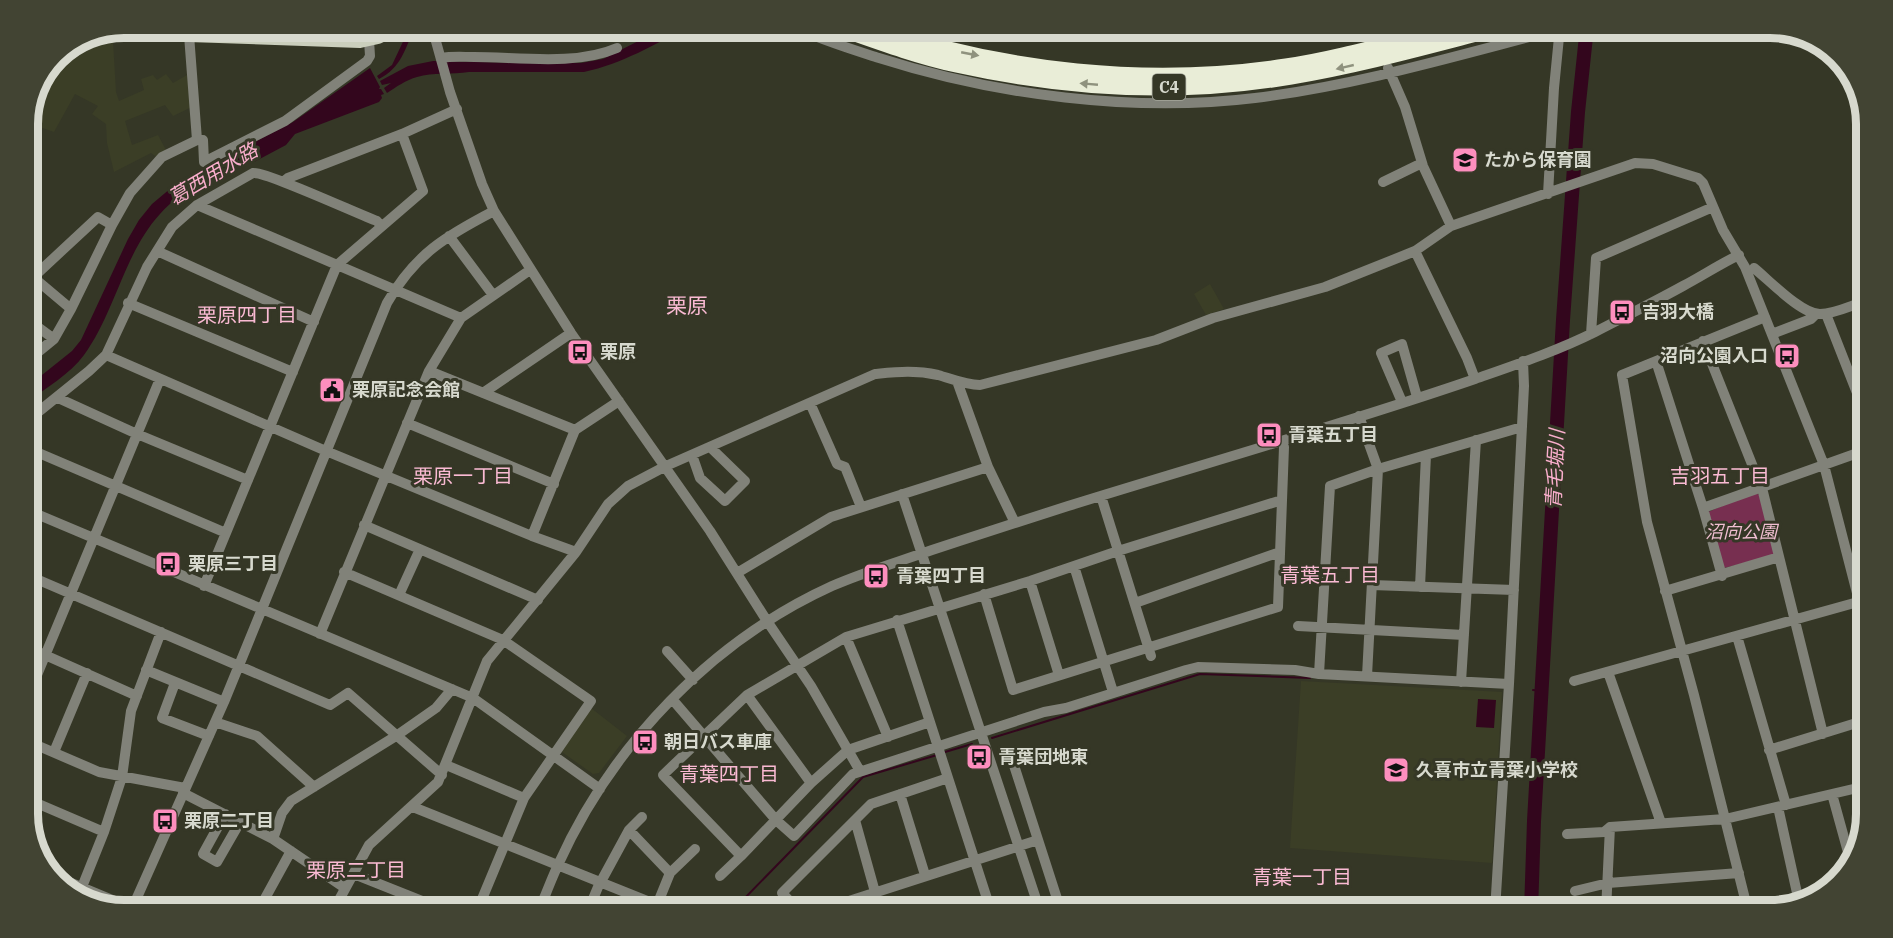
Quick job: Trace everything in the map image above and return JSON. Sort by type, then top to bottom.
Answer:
[{"type":"highway","name":"C4","points":[[865,37],[924,57],[982,70],[1076,83],[1138,87],[1211,86],[1289,78],[1371,61],[1465,37]]},
{"type":"highway","name":"C4","points":[[907,37],[957,52],[1047,68],[1105,74],[1174,75],[1287,66],[1411,37]]},
{"type":"main road","points":[[238,37],[336,41],[373,37]]},
{"type":"street","points":[[189,37],[197,140]]},
{"type":"street","points":[[435,37],[445,76],[478,175],[494,211],[571,333],[666,466],[737,573],[860,771]]},
{"type":"street","points":[[820,37],[858,52],[936,76],[1081,99],[1147,102],[1253,98],[1346,83],[1526,37]]},
{"type":"street","points":[[1375,37],[1405,107],[1422,163],[1451,226]]},
{"type":"street","points":[[1549,193],[1559,37]]},
{"type":"street","points":[[38,352],[54,339],[130,193],[162,157],[197,140],[203,140],[204,162],[285,121],[368,61],[369,39]]},
{"type":"street","points":[[442,59],[568,58],[596,55],[617,48]]},
{"type":"street","points":[[283,182],[457,109]]},
{"type":"street","points":[[204,586],[337,265],[423,191],[402,134]]},
{"type":"street","points":[[1383,182],[1422,163]]},
{"type":"street","points":[[339,900],[369,845],[438,782],[487,661],[576,552],[608,504],[628,486],[666,466],[875,374],[909,371],[980,385],[1156,340],[1213,318],[1325,287],[1415,251],[1451,226],[1635,163],[1653,164],[1698,178],[1703,183],[1723,230],[1739,255],[1824,465],[1856,575]]},
{"type":"street","points":[[38,413],[106,355],[128,303],[172,227],[196,205],[255,172],[377,221],[381,226]]},
{"type":"street","points":[[196,205],[461,318]]},
{"type":"street","points":[[1588,335],[1596,258],[1713,207]]},
{"type":"street","points":[[138,900],[224,702],[387,303],[416,261],[449,236],[494,211]]},
{"type":"street","points":[[38,273],[98,217],[112,225]]},
{"type":"street","points":[[449,236],[493,295]]},
{"type":"street","points":[[157,251],[314,322]]},
{"type":"street","points":[[1415,251],[1475,379]]},
{"type":"street","points":[[544,900],[558,865],[600,789],[631,745],[672,699],[727,650],[767,621],[828,588],[876,568],[1475,379],[1588,335],[1739,255]]},
{"type":"street","points":[[1754,268],[1789,298],[1821,314],[1855,392]]},
{"type":"street","points":[[320,634],[429,371],[461,318],[530,270]]},
{"type":"street","points":[[38,286],[71,309]]},
{"type":"street","points":[[128,303],[294,372]]},
{"type":"street","points":[[1772,334],[1821,314],[1855,304]]},
{"type":"street","points":[[1745,900],[1683,652],[1647,522],[1622,375],[1765,316]]},
{"type":"street","points":[[38,327],[54,339]]},
{"type":"street","points":[[483,393],[571,333]]},
{"type":"street","points":[[1703,341],[1761,487],[1823,734]]},
{"type":"street","points":[[1402,402],[1381,353],[1401,344],[1418,397]]},
{"type":"street","points":[[106,355],[326,451],[576,552]]},
{"type":"street","points":[[1496,900],[1514,590],[1524,361]]},
{"type":"street","points":[[1656,361],[1722,576]]},
{"type":"street","points":[[429,371],[575,430]]},
{"type":"street","points":[[38,674],[160,379]]},
{"type":"street","points":[[957,381],[988,466],[1016,523]]},
{"type":"street","points":[[58,398],[248,480]]},
{"type":"street","points":[[532,536],[575,430],[619,401]]},
{"type":"street","points":[[810,403],[837,464],[845,467],[861,507]]},
{"type":"street","points":[[1359,416],[1378,469],[1367,676]]},
{"type":"street","points":[[407,423],[554,484]]},
{"type":"street","points":[[1319,674],[1330,486],[1378,469],[1522,427]]},
{"type":"street","points":[[1461,682],[1476,440]]},
{"type":"street","points":[[692,455],[700,478],[725,501],[745,481],[710,447]]},
{"type":"street","points":[[984,594],[1013,690],[1104,661],[1150,652],[1278,607],[1284,447]]},
{"type":"street","points":[[38,453],[226,533]]},
{"type":"street","points":[[1703,508],[1855,454]]},
{"type":"street","points":[[1420,587],[1426,455]]},
{"type":"street","points":[[737,573],[831,517],[988,466]]},
{"type":"street","points":[[902,494],[1036,900]]},
{"type":"street","points":[[1101,496],[1150,652]]},
{"type":"street","points":[[741,856],[663,775],[747,695],[846,637],[1282,500]]},
{"type":"street","points":[[38,515],[472,698],[600,789]]},
{"type":"street","points":[[364,525],[538,600]]},
{"type":"street","points":[[399,596],[420,549]]},
{"type":"street","points":[[1135,603],[1280,552]]},
{"type":"street","points":[[1665,591],[1779,558]]},
{"type":"street","points":[[1074,566],[1113,692]]},
{"type":"street","points":[[344,572],[503,640],[591,701],[524,798],[482,900]]},
{"type":"street","points":[[38,580],[330,705],[348,693],[396,736],[444,770],[524,798]]},
{"type":"street","points":[[1030,581],[1059,675]]},
{"type":"street","points":[[1372,585],[1514,590]]},
{"type":"street","points":[[1574,681],[1856,603]]},
{"type":"street","points":[[897,620],[987,900]]},
{"type":"street","points":[[1298,626],[1464,635]]},
{"type":"street","points":[[82,887],[104,832],[122,777],[131,711],[160,632]]},
{"type":"street","points":[[1737,636],[1769,750],[1782,806],[1798,896]]},
{"type":"street","points":[[846,637],[888,737]]},
{"type":"street","points":[[667,651],[693,680]]},
{"type":"street","points":[[38,652],[137,696]]},
{"type":"street","points":[[672,699],[776,820],[794,836],[853,774],[860,771],[1198,667],[1295,670],[1319,674],[1509,684]]},
{"type":"street","points":[[147,670],[224,702]]},
{"type":"street","points":[[1608,672],[1661,823]]},
{"type":"street","points":[[54,752],[87,673]]},
{"type":"street","points":[[175,683],[162,718],[209,736]]},
{"type":"street","points":[[273,839],[282,813],[291,801],[396,736],[436,708],[452,689]]},
{"type":"street","points":[[747,695],[811,783]]},
{"type":"street","points":[[215,722],[257,736],[314,787]]},
{"type":"street","points":[[720,876],[811,783],[848,750],[930,722]]},
{"type":"street","points":[[1769,750],[1856,723]]},
{"type":"street","points":[[38,745],[99,772],[184,790],[273,839],[345,888]]},
{"type":"street","points":[[1010,753],[1057,900]]},
{"type":"street","points":[[789,900],[782,893],[871,804],[948,778]]},
{"type":"street","points":[[1567,834],[1604,832],[1610,826],[1725,819],[1856,788]]},
{"type":"street","points":[[900,794],[925,875]]},
{"type":"street","points":[[1832,794],[1848,851]]},
{"type":"street","points":[[38,804],[104,832]]},
{"type":"street","points":[[413,807],[645,900]]},
{"type":"street","points":[[225,814],[202,854],[217,862],[240,822]]},
{"type":"street","points":[[593,900],[629,830],[642,817]]},
{"type":"street","points":[[855,820],[875,892]]},
{"type":"street","points":[[1607,900],[1610,826]]},
{"type":"street","points":[[629,830],[670,873]]},
{"type":"street","points":[[851,900],[1038,840]]},
{"type":"street","points":[[659,900],[670,873],[695,849]]},
{"type":"street","points":[[264,900],[291,851]]},
{"type":"street","points":[[1575,891],[1608,883],[1739,873]]},
{"type":"street","points":[[354,874],[419,900]]},
{"type":"street","points":[[72,883],[110,900]]},
{"type":"shaded area","points":[[102,40],[113,41],[116,92],[119,101],[144,90],[141,79],[153,75],[157,80],[166,74],[173,83],[187,75],[192,107],[173,116],[165,105],[125,121],[132,145],[158,135],[167,152],[158,158],[151,153],[114,172],[107,143],[106,124],[92,114],[98,106],[75,94],[54,132],[38,126],[40,101],[44,91],[52,76],[63,63],[76,52],[91,44]]},
{"type":"shaded area","points":[[1210,284],[1224,309],[1206,315],[1194,294]]},
{"type":"shaded area","name":"久喜市立青葉小学校","points":[[1301,681],[1502,692],[1492,863],[1290,848]]},
{"type":"shaded area","points":[[591,708],[627,736],[599,773],[593,774],[562,752]]},
{"type":"green space","name":"沼向公園","points":[[1755,492],[1759,495],[1775,553],[1772,556],[1724,568],[1708,512]]},
{"type":"water","points":[[405,37],[411,37],[397,64],[379,79],[377,76],[392,65]]},
{"type":"water","points":[[646,37],[670,37],[625,59],[584,72],[469,72],[429,75],[409,80],[387,93],[384,88],[391,83],[382,85],[380,81],[408,66],[433,61],[581,63],[603,59]]},
{"type":"water","name":"葛西用水路","points":[[370,68],[379,89],[384,94],[381,95],[379,102],[295,134],[286,145],[252,163],[249,158],[190,189],[169,205],[137,247],[104,321],[84,355],[65,375],[38,394],[38,378],[72,351],[81,340],[128,239],[152,204],[177,183],[293,122]]},
{"type":"water","points":[[1478,699],[1496,700],[1494,728],[1476,727]]},
{"type":"waterway","name":"青毛堀川","points":[[1531,900],[1563,320],[1578,112],[1586,37]]},
{"type":"waterway","points":[[992,738],[1200,674],[1310,678]]},
{"type":"waterway","points":[[1533,690],[1542,691]]},
{"type":"waterway","points":[[945,752],[972,744]]},
{"type":"waterway","points":[[743,900],[863,777],[937,755]]},
{"type":"place","name":"たから保育園","points":[[1465,160]]},
{"type":"place","name":"吉羽大橋","points":[[1622,312]]},
{"type":"place","name":"栗原","points":[[580,352]]},
{"type":"place","name":"沼向公園入口","points":[[1787,356]]},
{"type":"place","name":"栗原記念会館","points":[[332,390]]},
{"type":"place","name":"青葉五丁目","points":[[1269,435]]},
{"type":"place","name":"栗原三丁目","points":[[168,564]]},
{"type":"place","name":"青葉四丁目","points":[[876,576]]},
{"type":"place","name":"朝日バス車庫","points":[[645,742]]},
{"type":"place","name":"青葉団地東","points":[[979,757]]},
{"type":"place","name":"久喜市立青葉小学校","points":[[1396,770]]},
{"type":"place","name":"栗原二丁目","points":[[165,821]]},
{"type":"district","name":"栗原","points":[[687,306]]},
{"type":"district","name":"栗原四丁目","points":[[247,315]]},
{"type":"district","name":"栗原一丁目","points":[[463,476]]},
{"type":"district","name":"吉羽五丁目","points":[[1720,476]]},
{"type":"district","name":"青葉五丁目","points":[[1330,575]]},
{"type":"district","name":"青葉四丁目","points":[[729,774]]},
{"type":"district","name":"栗原二丁目","points":[[356,870]]},
{"type":"district","name":"青葉一丁目","points":[[1302,877]]}]
